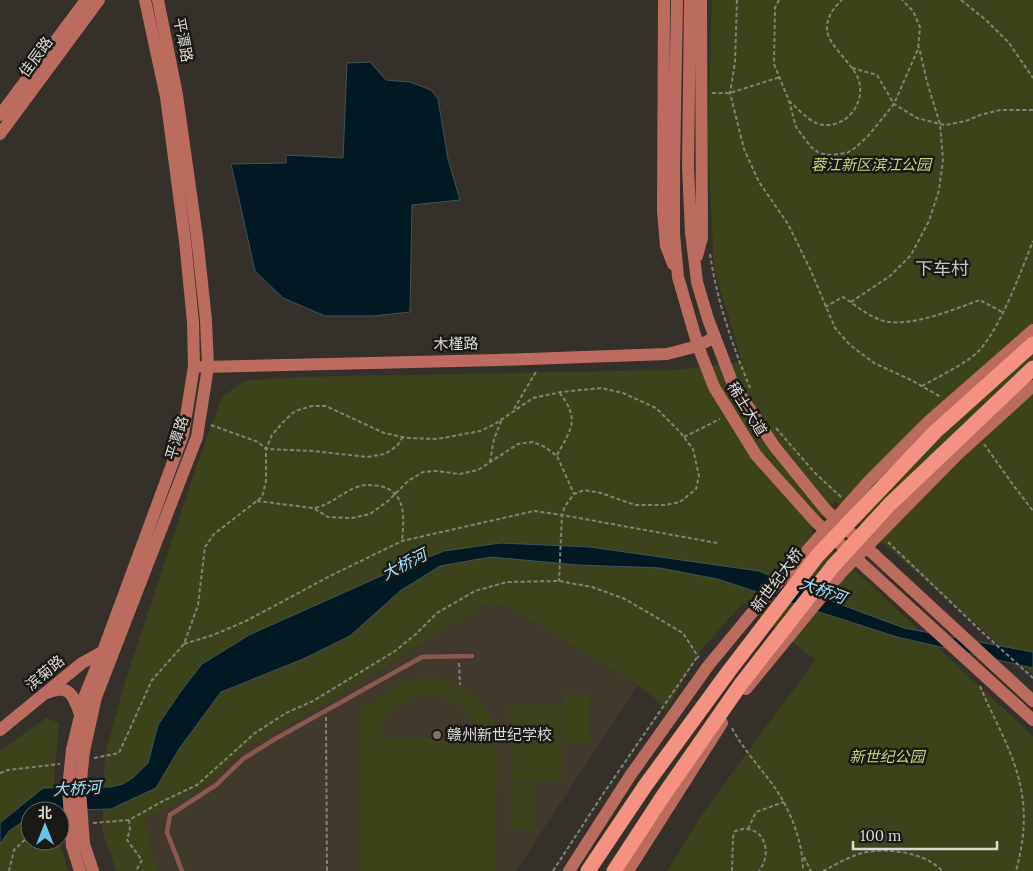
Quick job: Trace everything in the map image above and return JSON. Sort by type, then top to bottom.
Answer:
[{"type":"highway","name":"新世纪大桥","points":[[588,871],[645,786],[690,724],[818,555],[935,432],[1033,344]]},
{"type":"highway","points":[[614,871],[662,796],[741,684],[833,566],[890,504],[1033,368]]},
{"type":"street","name":"佳辰路","points":[[0,115],[86,0]]},
{"type":"street","name":"佳辰路","points":[[0,134],[99,0]]},
{"type":"street","name":"平潭路","points":[[80,871],[78,845],[83,753],[108,651],[183,435],[194,366],[193,322],[186,241],[166,98],[145,0]]},
{"type":"street","name":"平潭路","points":[[83,753],[80,714],[84,695],[108,651],[197,437],[208,367],[206,320],[196,228],[177,95],[158,0]]},
{"type":"street","name":"稀土大道","points":[[683,1],[690,232],[702,300],[732,382],[774,446],[826,510],[1033,701]]},
{"type":"street","name":"稀土大道","points":[[683,1],[674,177],[674,234],[678,277],[698,346],[714,387],[756,456],[815,522],[1033,720]]},
{"type":"street","points":[[569,871],[630,776],[708,666],[756,608],[869,482],[928,421],[1033,330]]},
{"type":"street","name":"木槿路","points":[[194,366],[667,354],[698,346],[715,337]]},
{"type":"street","points":[[628,871],[737,700],[842,572],[958,454],[1033,386]]},
{"type":"street","name":"滨菊路","points":[[0,730],[82,663],[108,651]]},
{"type":"street","points":[[44,694],[58,689],[67,691],[74,697],[80,714]]},
{"type":"street","name":"平潭路","points":[[78,845],[93,871]]},
{"type":"lane","points":[[182,871],[167,832],[170,815],[216,785],[243,759],[275,739],[422,657],[472,656]]},
{"type":"path","points":[[737,0],[735,62],[730,93],[744,149],[759,182],[788,224],[811,271],[835,328],[850,345],[874,363],[944,399]]},
{"type":"path","points":[[780,0],[776,8],[774,64],[789,101],[796,127],[811,147],[820,153],[830,155],[856,148],[894,104],[918,45],[920,27],[913,11],[902,0]]},
{"type":"path","points":[[789,101],[815,123],[831,126],[842,122],[858,104],[861,91],[858,78],[827,32],[828,18],[842,0]]},
{"type":"path","points":[[961,0],[986,20],[1009,43],[1033,78]]},
{"type":"path","points":[[850,302],[890,276],[911,255],[929,221],[939,190],[943,160],[940,124],[918,45]]},
{"type":"path","points":[[852,68],[877,75],[894,104],[917,118],[940,124],[946,125],[966,121],[1000,110],[1033,110]]},
{"type":"path","points":[[707,92],[730,93],[780,77]]},
{"type":"path","points":[[922,386],[973,356],[991,336],[1033,242]]},
{"type":"path","points":[[709,249],[720,307],[731,342],[751,390]]},
{"type":"path","points":[[825,307],[843,297],[877,319],[902,323],[937,315],[980,300],[1002,312]]},
{"type":"path","points":[[513,411],[538,368]]},
{"type":"path","points":[[83,753],[119,753],[152,680],[184,644],[198,605],[205,547],[214,534],[262,497],[266,481],[266,449],[272,435],[284,420],[295,411],[312,406],[326,406],[384,433],[437,440],[480,431],[533,398],[560,392],[601,388],[623,393],[656,408],[693,449],[698,476],[696,489],[680,502],[665,505],[635,505],[602,493],[584,490],[574,494],[564,506],[562,515],[559,581]]},
{"type":"path","points":[[557,456],[571,427],[572,414],[560,392]]},
{"type":"path","points":[[684,437],[731,414]]},
{"type":"path","points":[[490,463],[494,438],[502,419]]},
{"type":"path","points":[[773,424],[814,472],[842,499]]},
{"type":"path","points":[[211,426],[258,442],[266,449],[314,451],[367,457],[385,454],[397,446],[403,437]]},
{"type":"path","points":[[982,440],[1033,511]]},
{"type":"path","points":[[313,508],[328,517],[352,518],[370,514],[408,481],[423,472],[435,471],[460,474],[478,470],[518,444],[533,442],[545,447],[557,456],[574,494]]},
{"type":"path","points":[[256,501],[313,508],[326,505],[356,488],[368,484],[384,487],[396,493],[402,507],[402,541]]},
{"type":"path","points":[[184,644],[246,622],[330,576],[402,541],[534,511],[717,543]]},
{"type":"path","points":[[885,540],[1033,676]]},
{"type":"path","points":[[459,656],[460,685]]},
{"type":"path","points":[[698,656],[702,664]]},
{"type":"path","points":[[980,686],[1006,742],[1020,779],[1025,817],[1023,846],[1016,871]]},
{"type":"path","points":[[326,710],[327,871]]},
{"type":"path","points":[[730,723],[752,759],[784,802],[803,855],[811,871]]},
{"type":"path","points":[[0,773],[8,770],[65,763]]},
{"type":"path","points":[[748,828],[756,812],[784,802]]},
{"type":"path","points":[[88,823],[129,820],[130,829],[127,840],[142,860],[136,871]]},
{"type":"path","points":[[732,871],[733,837],[735,831],[748,828],[761,836],[764,843],[766,856],[764,865],[759,871]]},
{"type":"path","points":[[9,871],[14,850],[20,844]]},
{"type":"path","points":[[822,871],[862,853],[888,851],[914,854],[938,866],[942,871]]},
{"type":"path","points":[[803,855],[803,871]]},
{"type":"shaded area","name":"赣州新世纪学校","points":[[490,602],[505,605],[638,685],[516,871],[158,871],[145,818],[207,784],[247,747],[290,724]]},
{"type":"green space","name":"蓉江新区滨江公园","points":[[712,0],[1033,0],[1033,674],[835,501],[810,529],[1033,736],[1033,871],[667,871],[703,813],[815,660],[743,603],[701,650],[667,709],[638,685],[505,605],[490,602],[290,724],[247,747],[207,784],[145,818],[158,871],[116,871],[102,830],[105,754],[126,679],[198,462],[222,397],[244,381],[300,377],[673,370],[742,362],[714,268],[708,143]]},
{"type":"green space","points":[[416,678],[437,678],[463,688],[483,704],[495,728],[497,743],[496,871],[360,871],[360,704],[374,704],[390,690]],"holes":[[[419,696],[446,699],[461,707],[472,720],[479,738],[378,738],[384,721],[402,703]]]},
{"type":"green space","points":[[564,695],[589,695],[589,742],[564,743]]},
{"type":"green space","points":[[562,704],[562,742],[511,742],[510,705]]},
{"type":"green space","points":[[46,718],[59,723],[54,779],[55,801],[20,801],[20,851],[62,851],[68,871],[0,871],[0,751]]},
{"type":"green space","points":[[511,743],[562,743],[562,781],[511,781]]},
{"type":"green space","points":[[511,783],[536,783],[536,830],[511,830]]},
{"type":"water","points":[[370,62],[386,80],[410,82],[431,90],[438,99],[448,159],[460,200],[412,205],[410,312],[373,316],[325,316],[283,298],[255,271],[231,164],[286,163],[286,155],[343,158],[347,63]]},
{"type":"water","name":"大桥河","points":[[500,543],[590,547],[759,571],[904,628],[1033,652],[1033,668],[897,637],[717,579],[660,568],[578,565],[491,557],[440,566],[400,591],[350,636],[303,659],[221,692],[179,749],[156,788],[111,809],[70,810],[70,801],[27,801],[43,788],[111,787],[123,784],[134,777],[148,763],[158,725],[202,664],[249,635],[381,576],[444,551]]},
{"type":"water","points":[[20,807],[20,824],[9,831],[0,844],[0,823]]},
{"type":"place","name":"赣州新世纪学校","points":[[437,735]]},
{"type":"district","name":"下车村","points":[[942,269]]},
{"type":"park label","name":"新世纪公园","points":[[887,757]]}]
